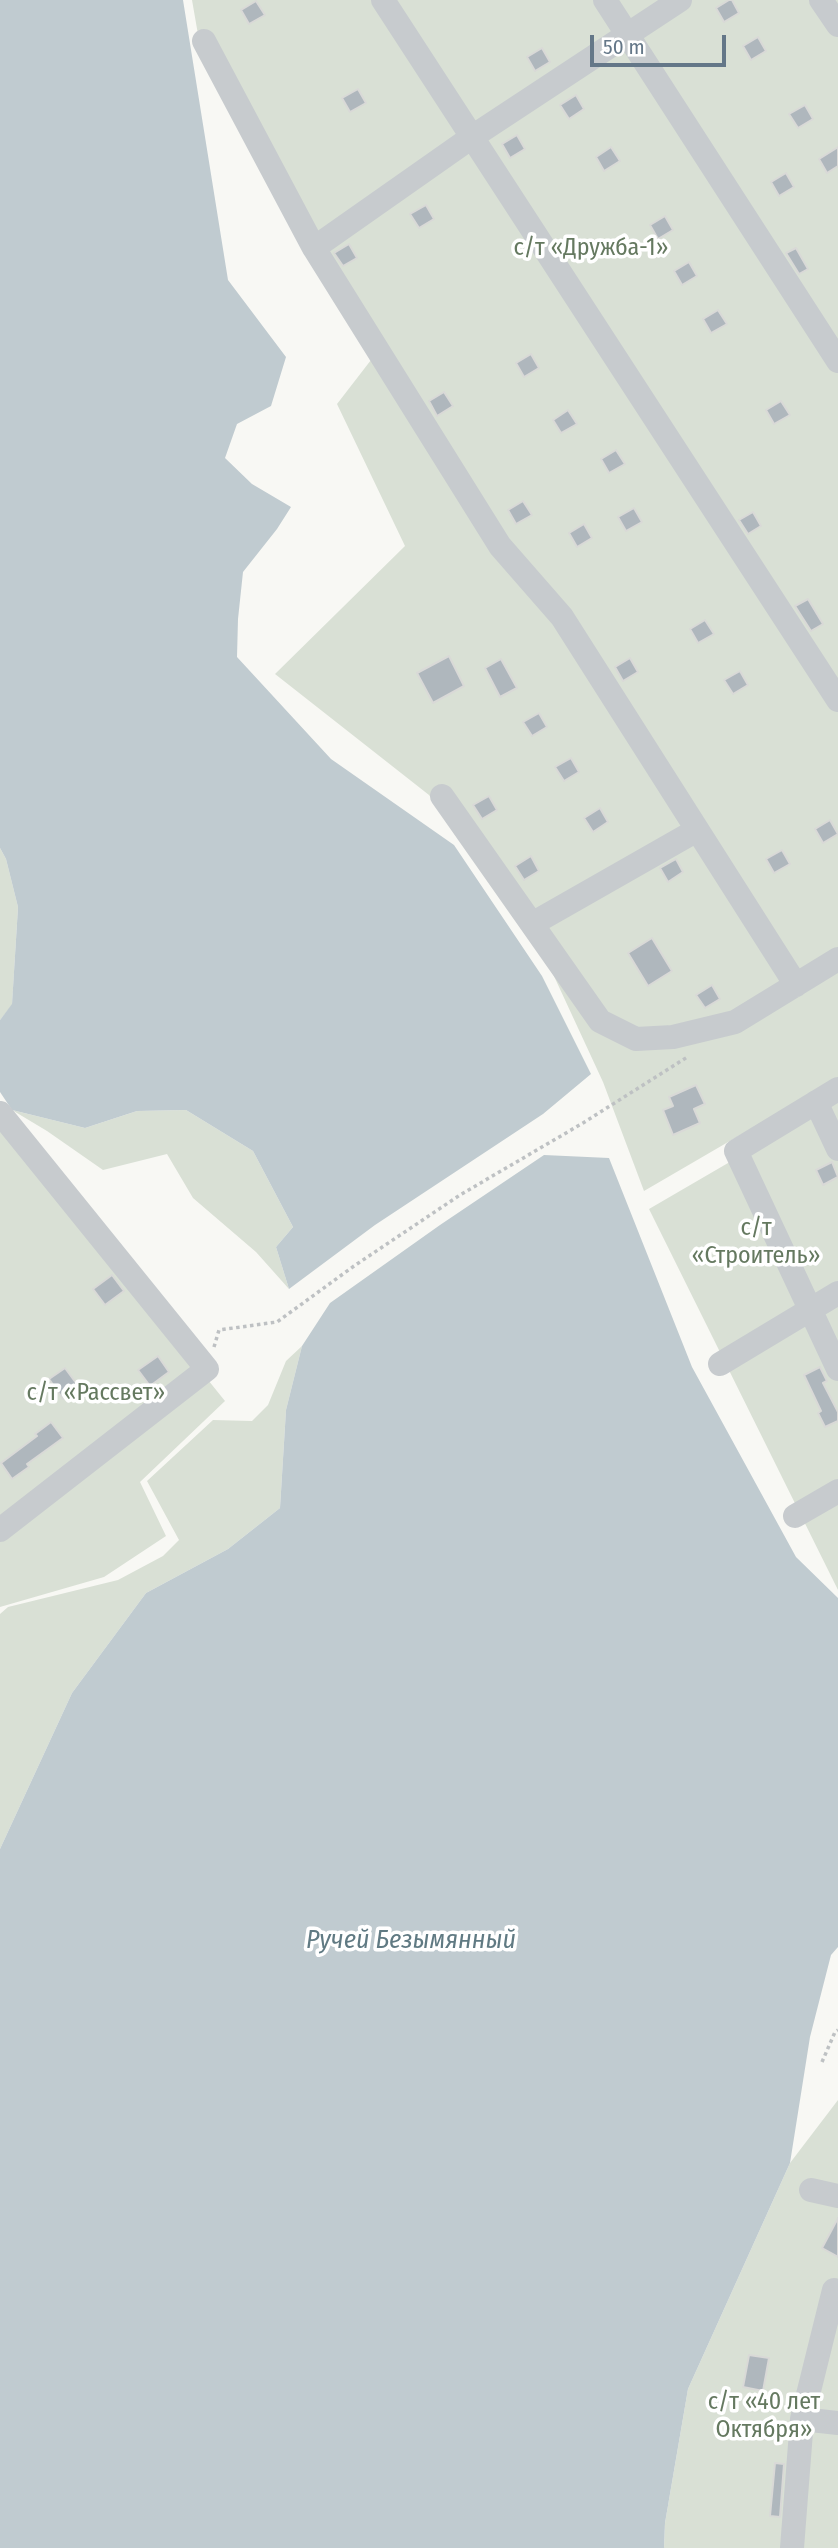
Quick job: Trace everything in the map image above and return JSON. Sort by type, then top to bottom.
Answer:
[{"type":"lane","points":[[383,0],[838,699]]},
{"type":"lane","points":[[605,0],[838,361]]},
{"type":"lane","points":[[314,248],[472,136],[680,0]]},
{"type":"lane","points":[[821,0],[838,25]]},
{"type":"lane","points":[[204,41],[314,248],[500,546],[562,617],[796,985]]},
{"type":"lane","points":[[442,796],[600,1021],[636,1038],[673,1037],[735,1022],[838,959]]},
{"type":"lane","points":[[532,924],[697,830]]},
{"type":"lane","points":[[838,1089],[736,1151],[838,1370]]},
{"type":"lane","points":[[816,1102],[838,1149]]},
{"type":"lane","points":[[0,1113],[207,1369],[0,1530]]},
{"type":"lane","points":[[720,1364],[838,1293]]},
{"type":"lane","points":[[795,1516],[838,1491]]},
{"type":"lane","points":[[810,2190],[838,2196]]},
{"type":"lane","points":[[792,2548],[802,2419],[834,2290]]},
{"type":"lane","points":[[802,2419],[838,2423]]},
{"type":"path","points":[[207,1369],[219,1330],[277,1322],[354,1266],[460,1195],[583,1123]]},
{"type":"path","points":[[822,2062],[838,2030]]},
{"type":"green space","name":"с/т «Дружба-1»","points":[[192,0],[838,0],[838,1078],[644,1191],[603,1082],[553,974],[429,795],[275,674],[405,546],[337,404],[371,360],[200,46]]},
{"type":"green space","points":[[0,848],[6,859],[18,907],[12,1005],[0,1020]]},
{"type":"green space","name":"с/т «Строитель»","points":[[838,1099],[838,1590],[649,1209]]},
{"type":"green space","points":[[12,1110],[85,1128],[137,1111],[186,1110],[253,1151],[293,1227],[276,1247],[289,1289],[256,1252],[193,1198],[167,1154],[103,1170]]},
{"type":"green space","name":"с/т «Рассвет»","points":[[0,1122],[225,1401],[140,1482],[166,1536],[104,1577],[0,1607]]},
{"type":"green space","points":[[302,1346],[286,1410],[280,1508],[228,1549],[146,1593],[72,1693],[0,1849],[0,1614],[8,1607],[118,1580],[163,1556],[179,1540],[147,1481],[213,1420],[252,1421],[268,1405],[286,1361]]},
{"type":"green space","name":"с/т «40 лет Октября»","points":[[838,2100],[838,2548],[664,2548],[665,2523],[688,2389],[790,2163]]},
{"type":"water","points":[[0,0],[183,0],[228,280],[286,357],[271,406],[237,424],[225,458],[252,484],[291,507],[243,572],[237,657],[331,759],[454,845],[542,976],[591,1074],[543,1114],[375,1225],[289,1289],[276,1247],[293,1227],[253,1151],[186,1110],[137,1111],[85,1128],[12,1110],[0,1092],[0,1020],[12,1004],[18,907],[6,859],[0,848]]},
{"type":"water","name":"Ручей Безымянный","points":[[544,1155],[609,1158],[692,1367],[796,1557],[838,1598],[838,1947],[831,1955],[810,2037],[790,2163],[688,2389],[665,2523],[664,2548],[0,2548],[0,1849],[72,1693],[146,1593],[228,1549],[280,1508],[286,1410],[302,1346],[330,1303]]},
{"type":"building","points":[[732,0],[739,13],[724,22],[716,8]]},
{"type":"building","points":[[256,1],[265,15],[249,24],[241,10]]},
{"type":"building","points":[[758,37],[766,51],[751,60],[743,46]]},
{"type":"building","points":[[542,48],[550,62],[535,71],[527,57]]},
{"type":"building","points":[[358,89],[366,103],[350,112],[342,98]]},
{"type":"building","points":[[576,95],[584,109],[569,119],[560,105]]},
{"type":"building","points":[[805,105],[813,119],[798,128],[789,114]]},
{"type":"building","points":[[517,135],[525,149],[510,158],[502,144]]},
{"type":"building","points":[[611,147],[620,161],[604,171],[596,157]]},
{"type":"building","points":[[838,147],[838,166],[827,173],[819,159]]},
{"type":"building","points":[[786,173],[794,187],[779,196],[771,182]]},
{"type":"building","points":[[426,205],[434,219],[419,228],[410,214]]},
{"type":"building","points":[[665,216],[673,230],[658,239],[650,225]]},
{"type":"building","points":[[349,244],[357,258],[343,266],[334,253]]},
{"type":"building","points":[[796,248],[808,269],[799,274],[786,253]]},
{"type":"building","points":[[689,262],[697,276],[682,285],[674,271]]},
{"type":"building","points":[[718,310],[727,324],[711,333],[703,319]]},
{"type":"building","points":[[531,354],[539,368],[524,377],[516,363]]},
{"type":"building","points":[[444,392],[453,406],[437,416],[429,401]]},
{"type":"building","points":[[781,401],[790,415],[774,424],[766,410]]},
{"type":"building","points":[[568,410],[577,424],[561,433],[553,420]]},
{"type":"building","points":[[616,450],[625,464],[609,473],[601,459]]},
{"type":"building","points":[[523,501],[532,515],[516,524],[508,510]]},
{"type":"building","points":[[634,508],[642,522],[626,531],[618,517]]},
{"type":"building","points":[[753,512],[761,526],[748,534],[739,520]]},
{"type":"building","points":[[584,524],[592,538],[577,547],[569,533]]},
{"type":"building","points":[[808,599],[823,624],[811,631],[795,606]]},
{"type":"building","points":[[705,620],[714,634],[698,643],[690,629]]},
{"type":"building","points":[[449,656],[464,686],[433,703],[417,673]]},
{"type":"building","points":[[630,658],[638,672],[623,681],[615,667]]},
{"type":"building","points":[[501,659],[517,688],[500,697],[485,668]]},
{"type":"building","points":[[740,671],[748,685],[733,694],[724,680]]},
{"type":"building","points":[[539,713],[547,727],[532,736],[523,722]]},
{"type":"building","points":[[571,758],[579,772],[564,781],[555,767]]},
{"type":"building","points":[[489,796],[497,810],[482,819],[473,805]]},
{"type":"building","points":[[600,808],[608,822],[593,832],[584,818]]},
{"type":"building","points":[[830,820],[838,834],[823,843],[815,829]]},
{"type":"building","points":[[782,850],[790,864],[774,873],[766,859]]},
{"type":"building","points":[[531,856],[539,871],[524,880],[515,866]]},
{"type":"building","points":[[676,859],[683,872],[668,882],[660,868]]},
{"type":"building","points":[[652,938],[672,971],[648,986],[628,953]]},
{"type":"building","points":[[712,985],[720,999],[705,1008],[696,995]]},
{"type":"building","points":[[696,1085],[705,1104],[694,1109],[700,1123],[673,1135],[663,1110],[673,1106],[669,1097]]},
{"type":"building","points":[[832,1162],[838,1177],[823,1185],[816,1170]]},
{"type":"building","points":[[112,1275],[124,1291],[105,1305],[93,1289]]},
{"type":"building","points":[[158,1356],[169,1372],[150,1386],[138,1370]]},
{"type":"building","points":[[820,1367],[827,1381],[823,1383],[838,1412],[838,1421],[825,1427],[818,1413],[821,1411],[804,1375]]},
{"type":"building","points":[[65,1368],[79,1387],[63,1399],[49,1379]]},
{"type":"building","points":[[51,1422],[63,1438],[27,1464],[29,1467],[12,1479],[1,1463]]},
{"type":"building","points":[[838,2218],[838,2257],[822,2248]]},
{"type":"building","points":[[749,2355],[769,2358],[763,2391],[743,2387]]},
{"type":"building","points":[[775,2463],[784,2464],[780,2517],[770,2516]]}]
